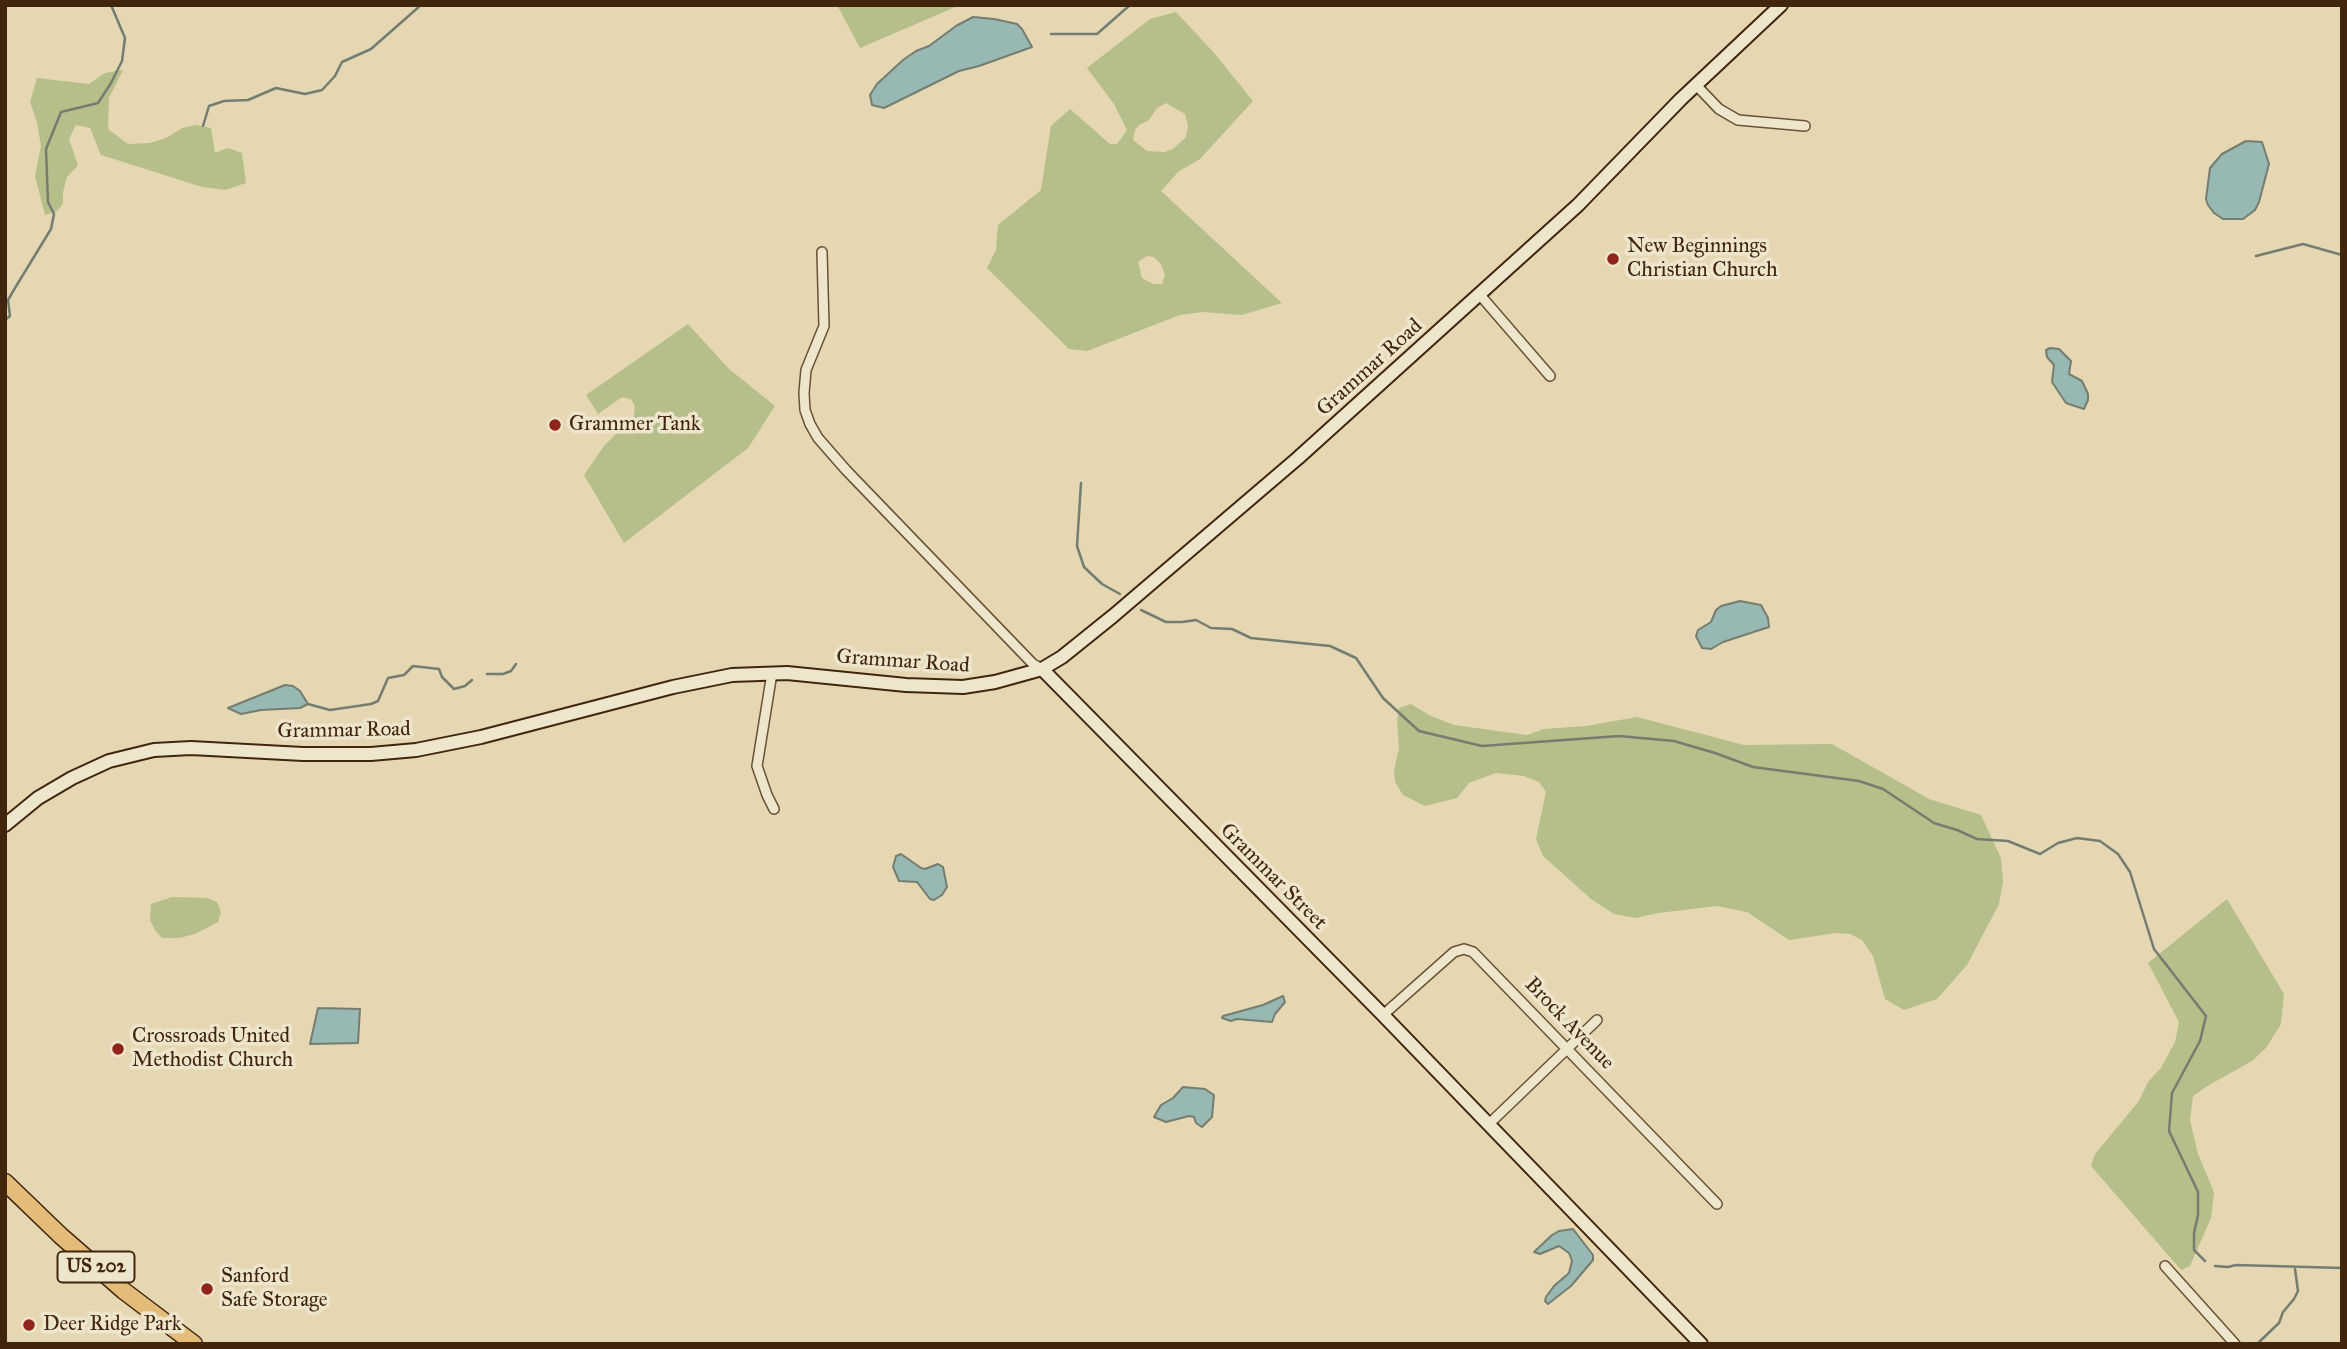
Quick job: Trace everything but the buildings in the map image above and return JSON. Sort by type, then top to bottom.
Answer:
[{"type":"highway","name":"US 202","points":[[5,1182],[103,1273],[194,1344]]},
{"type":"street","name":"Grammar Road","points":[[5,825],[38,798],[72,778],[109,761],[154,750],[191,748],[372,754],[416,750],[485,736],[682,684],[732,675],[772,673],[946,687],[979,685],[1042,668],[1079,643],[1221,525],[1480,295],[1578,205],[1696,85],[1781,5]]},
{"type":"street","points":[[1696,85],[1719,109],[1738,120],[1805,126]]},
{"type":"street","name":"Grammar Street","points":[[822,252],[824,326],[806,370],[804,393],[805,410],[818,438],[1033,664],[1042,668],[1383,1015],[1701,1344]]},
{"type":"street","points":[[1480,295],[1550,376]]},
{"type":"street","points":[[772,673],[757,766],[766,795],[774,809]]},
{"type":"street","name":"Brock Avenue","points":[[1383,1015],[1447,957],[1460,949],[1478,955],[1717,1204]]},
{"type":"street","points":[[1489,1124],[1597,1020]]},
{"type":"street","points":[[2165,1266],[2235,1344]]},
{"type":"green space","points":[[837,5],[960,5],[860,48]]},
{"type":"green space","points":[[1176,12],[1253,101],[1200,159],[1178,172],[1161,191],[1282,303],[1242,315],[1203,312],[1180,315],[1087,351],[1069,349],[987,268],[996,250],[998,225],[1041,190],[1051,126],[1070,109],[1110,144],[1117,144],[1127,130],[1114,104],[1087,68],[1150,19]],"holes":[[[1166,103],[1185,114],[1188,126],[1186,137],[1173,149],[1165,152],[1147,151],[1133,140],[1135,130],[1149,120],[1157,108]],[[1147,256],[1154,257],[1161,264],[1165,275],[1162,284],[1153,284],[1142,278],[1138,262]]]},
{"type":"green space","points":[[123,70],[109,98],[108,129],[128,144],[150,143],[166,138],[182,128],[197,125],[211,128],[215,153],[228,148],[242,153],[246,183],[225,190],[202,187],[101,155],[90,128],[76,125],[69,139],[78,165],[67,177],[63,204],[56,212],[45,215],[35,176],[41,146],[30,102],[37,78],[89,84],[105,73]]},
{"type":"green space","points":[[688,324],[729,369],[775,406],[748,448],[624,543],[584,475],[604,446],[634,416],[635,406],[631,399],[622,397],[598,414],[586,395]]},
{"type":"green space","points":[[1411,704],[1454,725],[1527,735],[1544,729],[1586,726],[1637,717],[1744,745],[1832,744],[1929,799],[1981,815],[2001,858],[2003,882],[1999,904],[1967,965],[1937,999],[1904,1010],[1885,999],[1873,956],[1862,940],[1850,934],[1836,933],[1789,940],[1747,912],[1717,906],[1636,918],[1614,914],[1591,899],[1543,856],[1536,839],[1546,792],[1539,782],[1524,776],[1496,773],[1469,783],[1457,798],[1425,806],[1403,795],[1395,782],[1394,770],[1399,748],[1397,721],[1399,708]]},
{"type":"green space","points":[[172,897],[208,898],[217,902],[221,912],[218,922],[195,934],[162,938],[150,920],[151,904]]},
{"type":"green space","points":[[2227,899],[2284,994],[2281,1024],[2266,1048],[2252,1061],[2193,1096],[2190,1120],[2198,1154],[2214,1192],[2211,1218],[2190,1266],[2181,1270],[2091,1166],[2095,1154],[2139,1101],[2148,1082],[2161,1068],[2175,1042],[2179,1022],[2148,963]]},
{"type":"water","points":[[973,17],[1017,24],[1032,47],[959,71],[884,108],[872,105],[870,95],[877,84],[903,60]]},
{"type":"water","points":[[2246,141],[2262,142],[2269,164],[2259,202],[2255,210],[2243,219],[2223,219],[2214,213],[2206,199],[2210,168],[2222,154]]},
{"type":"water","points":[[2059,349],[2071,361],[2069,374],[2082,381],[2088,394],[2084,409],[2066,403],[2052,382],[2054,365],[2047,357],[2046,350]]},
{"type":"water","points":[[1740,601],[1761,605],[1768,618],[1769,627],[1723,642],[1711,649],[1702,648],[1696,636],[1698,630],[1711,622],[1716,610],[1721,606]]},
{"type":"water","points":[[285,685],[300,691],[308,704],[300,708],[241,714],[228,708]]},
{"type":"water","points":[[901,854],[921,868],[938,864],[943,867],[947,887],[942,895],[934,900],[930,899],[917,882],[899,881],[893,867],[896,856]]},
{"type":"water","points":[[1283,996],[1285,1002],[1272,1022],[1237,1019],[1231,1021],[1222,1018],[1263,1005]]},
{"type":"water","points":[[318,1008],[360,1009],[358,1043],[310,1044]]},
{"type":"water","points":[[1183,1087],[1205,1089],[1214,1095],[1212,1117],[1202,1127],[1196,1123],[1194,1117],[1166,1122],[1154,1117],[1161,1105],[1173,1098]]},
{"type":"water","points":[[1573,1229],[1593,1255],[1593,1260],[1571,1286],[1548,1304],[1546,1297],[1569,1273],[1572,1261],[1569,1253],[1559,1246],[1540,1254],[1534,1252],[1552,1235]]},
{"type":"waterway","points":[[5,320],[10,316],[8,300],[51,229],[54,214],[48,202],[46,149],[61,112],[98,103],[122,61],[125,38],[111,5]]},
{"type":"waterway","points":[[203,126],[209,106],[224,101],[248,100],[276,88],[305,94],[322,90],[335,76],[342,62],[371,49],[421,5]]},
{"type":"waterway","points":[[1051,34],[1097,34],[1130,5]]},
{"type":"waterway","points":[[2256,256],[2303,244],[2342,255]]},
{"type":"waterway","points":[[1081,483],[1077,546],[1084,567],[1102,584],[1120,594]]},
{"type":"waterway","points":[[1141,610],[1166,622],[1196,620],[1211,628],[1232,629],[1251,638],[1330,646],[1356,658],[1383,698],[1419,731],[1482,746],[1619,736],[1674,741],[1753,767],[1859,781],[1883,789],[1934,823],[1977,839],[2008,841],[2040,854],[2058,843],[2077,838],[2100,841],[2118,854],[2130,872],[2154,949],[2206,1016],[2200,1041],[2172,1093],[2169,1131],[2198,1192],[2194,1250],[2205,1261]]},
{"type":"waterway","points":[[487,674],[503,674],[511,671],[516,664]]},
{"type":"waterway","points":[[308,704],[330,710],[371,704],[378,701],[388,678],[404,675],[413,666],[439,669],[442,677],[454,689],[465,686],[472,680]]},
{"type":"waterway","points":[[2215,1266],[2342,1268]]},
{"type":"waterway","points":[[2257,1344],[2279,1323],[2283,1312],[2294,1299],[2298,1291],[2295,1269]]},
{"type":"place","name":"New Beginnings Christian Church","points":[[1613,259]]},
{"type":"place","name":"Grammer Tank","points":[[555,425]]},
{"type":"place","name":"Crossroads United Methodist Church","points":[[118,1049]]},
{"type":"place","name":"Sanford Safe Storage","points":[[207,1289]]},
{"type":"place","name":"Deer Ridge Park","points":[[29,1325]]}]
